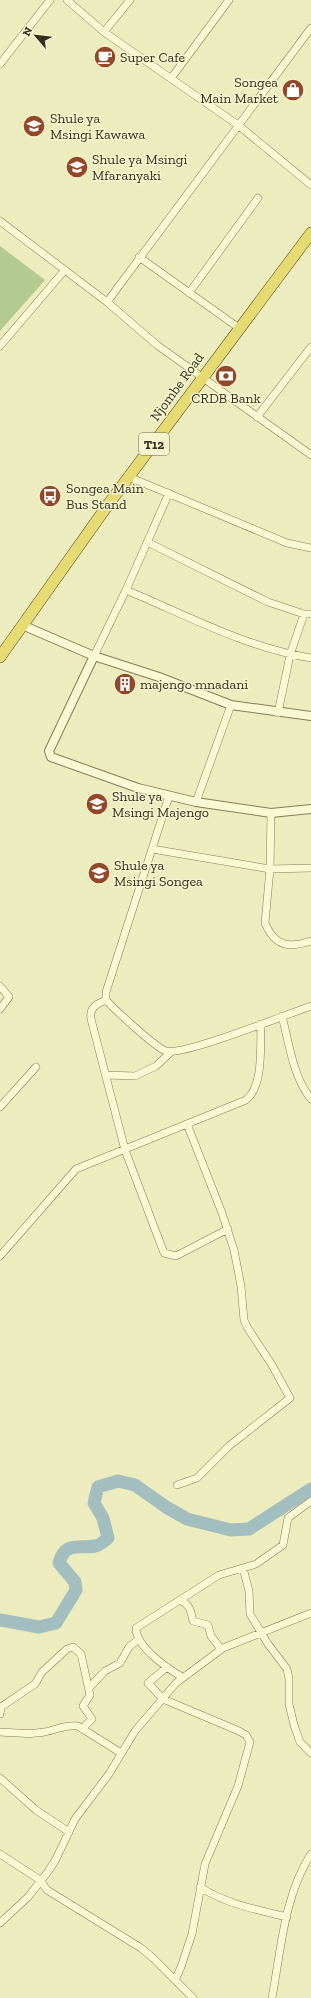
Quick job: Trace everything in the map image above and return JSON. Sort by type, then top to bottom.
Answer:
[{"type":"highway","name":"Njombe Road","points":[[0,657],[129,477],[311,232]]},
{"type":"street","points":[[0,64],[50,0]]},
{"type":"street","points":[[67,0],[104,32],[172,77],[238,125],[311,185]]},
{"type":"street","points":[[104,32],[130,0]]},
{"type":"street","points":[[172,77],[229,0]]},
{"type":"street","points":[[107,302],[139,257],[310,31]]},
{"type":"street","points":[[189,293],[258,198]]},
{"type":"street","points":[[0,222],[107,302],[157,345],[311,455]]},
{"type":"street","points":[[139,257],[239,328]]},
{"type":"street","points":[[0,346],[64,270]]},
{"type":"street","points":[[257,417],[311,346]]},
{"type":"street","points":[[129,477],[287,542],[311,548]]},
{"type":"street","points":[[169,493],[126,590],[49,751],[51,757],[138,788],[196,802],[271,813],[311,809]]},
{"type":"street","points":[[147,542],[268,602],[308,614],[290,655],[278,713]]},
{"type":"street","points":[[126,590],[237,637],[290,655],[311,658]]},
{"type":"street","points":[[22,625],[94,656],[159,677],[230,705],[278,713],[311,716]]},
{"type":"street","points":[[196,802],[230,705]]},
{"type":"street","points":[[169,796],[106,992],[106,1000],[159,1047],[171,1052]]},
{"type":"street","points":[[271,813],[270,868],[265,923],[268,931],[281,944],[294,946],[311,941]]},
{"type":"street","points":[[152,849],[270,868],[311,868]]},
{"type":"street","points":[[0,986],[8,997],[0,1009]]},
{"type":"street","points":[[106,1000],[94,1006],[90,1014],[125,1150],[164,1253],[176,1256],[228,1229]]},
{"type":"street","points":[[106,1075],[135,1076],[156,1066],[171,1052],[199,1046],[311,1006]]},
{"type":"street","points":[[282,1016],[298,1075],[306,1093],[311,1099]]},
{"type":"street","points":[[0,1256],[76,1169],[246,1100],[252,1095],[258,1084],[261,1024]]},
{"type":"street","points":[[0,1107],[36,1067]]},
{"type":"street","points":[[177,1485],[197,1478],[229,1446],[290,1398],[280,1377],[247,1327],[244,1320],[241,1286],[228,1229],[187,1124]]},
{"type":"street","points":[[182,1677],[166,1668],[144,1647],[136,1636],[136,1628],[181,1602],[219,1575],[256,1564],[282,1545],[288,1518],[311,1501]]},
{"type":"street","points":[[243,1568],[249,1591],[250,1614],[261,1633],[287,1669],[289,1679],[289,1704],[294,1725],[300,1742],[311,1753]]},
{"type":"street","points":[[181,1602],[186,1603],[189,1606],[193,1621],[208,1625],[211,1636],[221,1649]]},
{"type":"street","points":[[0,1923],[28,1897],[55,1861],[75,1819],[109,1774],[135,1731],[182,1677],[221,1649],[311,1613]]},
{"type":"street","points":[[89,1688],[105,1671],[120,1663],[129,1647],[139,1639]]},
{"type":"street","points":[[0,1714],[1,1707],[35,1684],[42,1672],[67,1649],[73,1647],[81,1654],[90,1695],[83,1706],[92,1719],[82,1729]]},
{"type":"street","points":[[166,1668],[148,1683],[163,1700],[239,1731],[246,1735],[250,1742],[238,1786],[211,1848],[202,1876],[192,1934],[175,1980]]},
{"type":"street","points":[[0,1732],[30,1734],[46,1732],[67,1725],[78,1726],[121,1753]]},
{"type":"street","points":[[0,1778],[36,1810],[69,1832]]},
{"type":"street","points":[[0,1854],[40,1880],[47,1890],[140,1948],[153,1958],[193,1998]]},
{"type":"street","points":[[272,1998],[287,1917],[296,1884],[311,1854]]},
{"type":"street","points":[[200,1887],[209,1893],[232,1902],[287,1917]]},
{"type":"green space","points":[[0,246],[45,280],[0,331]]},
{"type":"waterway","points":[[0,1620],[39,1627],[56,1623],[76,1590],[75,1582],[59,1563],[65,1551],[73,1547],[97,1546],[108,1538],[103,1518],[94,1503],[98,1487],[118,1481],[135,1485],[166,1507],[187,1519],[231,1530],[249,1529],[311,1489]]},
{"type":"place","name":"Super Cafe","points":[[105,57]]},
{"type":"place","name":"Songea Main Market","points":[[293,90]]},
{"type":"place","name":"Shule ya Msingi Kawawa","points":[[34,126]]},
{"type":"place","name":"Shule ya Msingi Mfaranyaki","points":[[77,167]]},
{"type":"place","name":"CRDB Bank","points":[[226,376]]},
{"type":"place","name":"Songea Main Bus Stand","points":[[50,496]]},
{"type":"place","name":"majengo mnadani","points":[[125,684]]},
{"type":"place","name":"Shule ya Msingi Majengo","points":[[97,804]]},
{"type":"place","name":"Shule ya Msingi Songea","points":[[99,873]]}]
